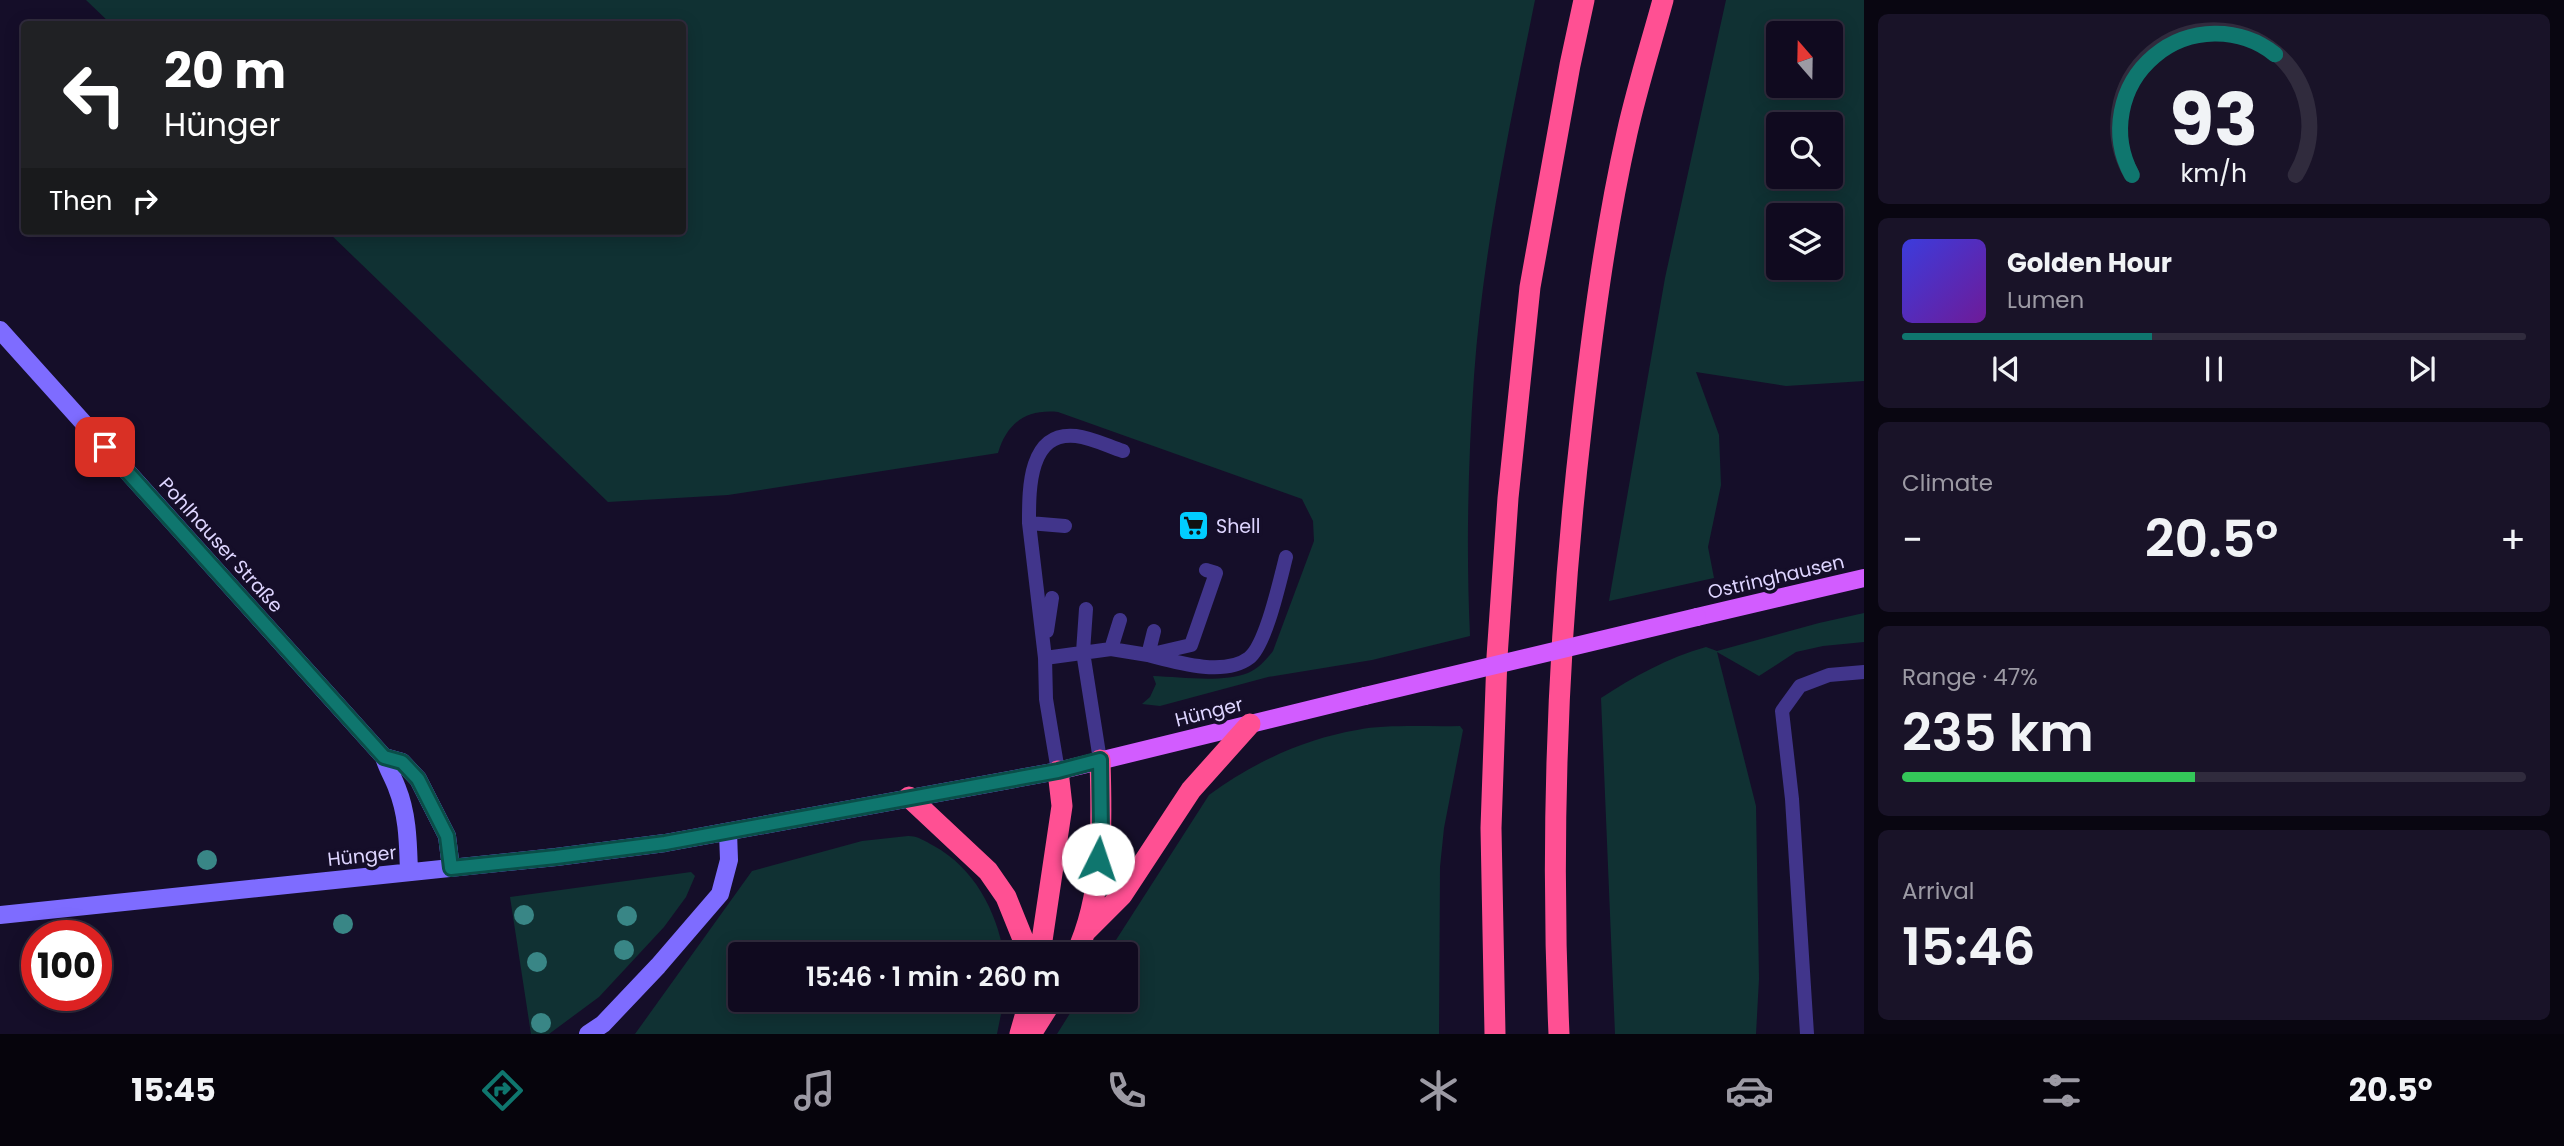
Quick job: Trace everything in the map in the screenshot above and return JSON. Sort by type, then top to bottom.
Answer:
[{"type":"highway","points":[[1495,1034],[1491,828],[1497,657],[1508,498],[1530,287],[1584,0]]},
{"type":"highway","points":[[1559,1034],[1555,821],[1563,639],[1576,472],[1595,311],[1627,132],[1663,0]]},
{"type":"highway","points":[[1087,930],[1122,895],[1191,790],[1250,724]]},
{"type":"highway","points":[[1082,942],[1087,930],[1096,886],[1101,833],[1100,760]]},
{"type":"highway","points":[[1042,942],[1062,806],[1058,771]]},
{"type":"highway","points":[[909,797],[988,871],[1006,897],[1024,942]]},
{"type":"highway","points":[[1020,1034],[1026,1012]]},
{"type":"highway","points":[[1031,1034],[1045,1012]]},
{"type":"main road","name":"Ostringhausen","points":[[1697,617],[1864,578]]},
{"type":"main road","name":"Hünger","points":[[1058,771],[1697,617]]},
{"type":"street","name":"Pohlhauser Straße","points":[[0,330],[384,757],[397,787],[405,820],[409,872]]},
{"type":"street","name":"Pohlhauser Straße","points":[[384,757],[402,762],[418,779],[447,836],[451,868]]},
{"type":"street","name":"Hünger","points":[[0,915],[556,857],[728,832],[1058,771]]},
{"type":"street","points":[[588,1034],[603,1024],[649,976],[720,894],[729,860],[728,832]]},
{"type":"lane","points":[[1058,771],[1046,699],[1044,653],[1029,523],[1032,471],[1038,454],[1050,442],[1073,436],[1123,451]]},
{"type":"lane","points":[[1029,523],[1065,526]]},
{"type":"lane","points":[[1044,653],[1111,649],[1195,666],[1221,667],[1238,664],[1249,658],[1261,645],[1286,557]]},
{"type":"lane","points":[[1148,655],[1191,645],[1216,573],[1206,570]]},
{"type":"lane","points":[[1044,653],[1052,598]]},
{"type":"lane","points":[[1086,608],[1083,652],[1100,760]]},
{"type":"lane","points":[[1111,649],[1119,620]]},
{"type":"lane","points":[[1148,655],[1154,631]]},
{"type":"lane","points":[[1807,1034],[1792,799],[1782,711],[1800,686],[1829,675],[1864,672]]},
{"type":"green space","points":[[86,0],[1535,0],[1498,187],[1478,329],[1469,474],[1470,636],[1372,660],[1268,677],[1160,706],[1142,704],[1150,697],[1156,684],[1153,676],[1226,678],[1248,673],[1265,661],[1273,651],[1314,541],[1313,521],[1302,499],[1058,412],[1036,413],[1019,420],[1007,434],[998,453],[728,495],[608,502],[331,235],[686,235],[686,21],[108,21]]},
{"type":"green space","points":[[1726,0],[1864,0],[1864,381],[1786,386],[1696,372],[1719,435],[1721,485],[1708,547],[1714,578],[1609,601],[1665,278]]},
{"type":"green space","points":[[1864,613],[1864,642],[1796,652],[1759,676],[1717,652],[1756,806],[1759,979],[1756,1034],[1615,1034],[1601,698],[1652,668],[1692,651],[1706,647],[1717,651]]},
{"type":"green space","points":[[1394,726],[1460,726],[1463,730],[1444,828],[1440,867],[1439,1034],[1057,1034],[1071,1012],[1138,1012],[1138,942],[1115,942],[1209,795],[1261,763],[1298,746],[1337,734]]},
{"type":"green space","points":[[915,837],[948,855],[972,878],[981,892],[989,906],[1001,942],[728,942],[728,1012],[1001,1012],[997,1034],[635,1034],[752,871],[862,841]]},
{"type":"green space","points":[[691,872],[695,876],[686,897],[664,927],[599,997],[549,1034],[531,1034],[510,897]]},
{"type":"place","name":"Shell","points":[[1193,526]]},
{"type":"route","points":[[105,447],[384,757],[402,762],[418,779],[447,836],[451,868],[665,843],[1058,771],[1100,760],[1101,833],[1098,859]]}]
